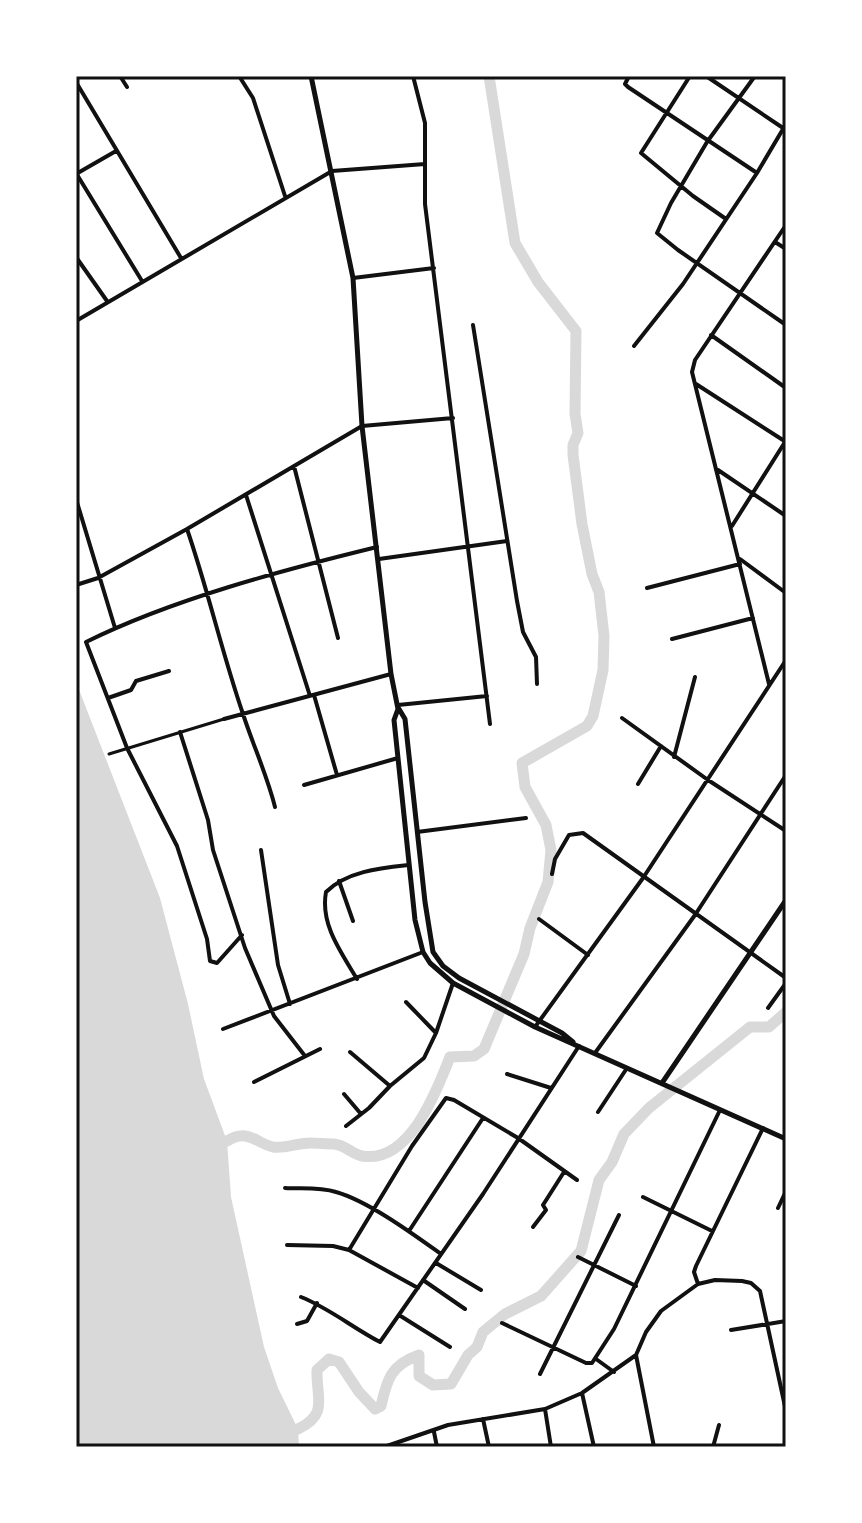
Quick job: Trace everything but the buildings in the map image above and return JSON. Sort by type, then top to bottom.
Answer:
[{"type":"street","points":[[120,76],[127,87]]},
{"type":"street","points":[[239,76],[253,98],[286,197]]},
{"type":"street","points":[[311,76],[353,278],[362,426],[391,674],[398,707],[405,719],[433,952],[451,972],[537,1024],[786,1139]]},
{"type":"street","points":[[413,76],[425,123],[425,204],[490,724]]},
{"type":"street","points":[[629,76],[625,84],[628,87],[757,173]]},
{"type":"street","points":[[690,76],[641,153],[680,187],[726,219]]},
{"type":"street","points":[[634,346],[662,313],[785,127],[706,76]]},
{"type":"street","points":[[755,76],[707,142],[659,226],[657,235],[786,325]]},
{"type":"street","points":[[76,82],[181,258]]},
{"type":"street","points":[[116,151],[76,174],[142,281]]},
{"type":"street","points":[[76,321],[332,171],[425,164]]},
{"type":"street","points":[[769,684],[694,382],[692,363],[786,225]]},
{"type":"street","points":[[775,242],[786,249]]},
{"type":"street","points":[[76,257],[107,302]]},
{"type":"street","points":[[353,278],[434,268]]},
{"type":"street","points":[[473,325],[523,632],[536,657],[537,684]]},
{"type":"street","points":[[711,335],[786,388]]},
{"type":"street","points":[[694,382],[786,442],[731,528]]},
{"type":"street","points":[[76,585],[98,578],[187,529],[362,426],[453,418]]},
{"type":"street","points":[[294,466],[338,638]]},
{"type":"street","points":[[716,469],[786,516]]},
{"type":"street","points":[[246,495],[337,775]]},
{"type":"street","points":[[76,499],[115,628]]},
{"type":"street","points":[[187,529],[243,715],[265,769],[275,807]]},
{"type":"street","points":[[379,559],[507,541]]},
{"type":"street","points":[[242,935],[217,963],[210,961],[207,939],[177,846],[127,748],[86,642],[115,628],[209,595],[318,561],[377,547]]},
{"type":"street","points":[[738,557],[786,593]]},
{"type":"street","points":[[647,588],[740,564]]},
{"type":"street","points":[[672,639],[753,618]]},
{"type":"street","points":[[537,1024],[643,878],[786,660]]},
{"type":"street","points":[[108,698],[131,690],[136,681],[169,671]]},
{"type":"street","points":[[109,754],[391,674]]},
{"type":"street","points":[[674,757],[695,677]]},
{"type":"street","points":[[398,707],[487,696]]},
{"type":"street","points":[[398,707],[394,720],[415,920],[423,952],[437,970],[453,983],[496,1002]]},
{"type":"street","points":[[622,718],[674,757],[786,831]]},
{"type":"street","points":[[180,732],[208,820],[213,850],[245,948],[272,1010],[305,1056]]},
{"type":"street","points":[[638,784],[661,746]]},
{"type":"street","points":[[304,785],[398,758]]},
{"type":"street","points":[[595,1053],[695,915],[786,775]]},
{"type":"street","points":[[417,832],[526,818]]},
{"type":"street","points":[[552,874],[555,859],[569,835],[578,832],[786,980],[768,1008]]},
{"type":"street","points":[[261,850],[278,965],[290,1004]]},
{"type":"street","points":[[357,979],[327,921],[326,892],[339,881],[384,868],[409,865]]},
{"type":"street","points":[[339,881],[353,921]]},
{"type":"street","points":[[665,1084],[786,900]]},
{"type":"street","points":[[539,919],[588,956]]},
{"type":"street","points":[[223,1029],[423,952]]},
{"type":"street","points":[[346,1126],[424,1058],[453,983]]},
{"type":"street","points":[[406,1002],[436,1033]]},
{"type":"street","points":[[301,1297],[317,1303],[343,1322],[380,1342],[442,1254],[577,1044]]},
{"type":"street","points":[[254,1082],[320,1049]]},
{"type":"street","points":[[350,1052],[390,1086]]},
{"type":"street","points":[[598,1112],[627,1068]]},
{"type":"street","points":[[507,1074],[551,1088]]},
{"type":"street","points":[[344,1094],[361,1114]]},
{"type":"street","points":[[349,1250],[371,1210],[443,1100],[454,1100],[518,1138],[577,1180]]},
{"type":"street","points":[[502,1323],[586,1363],[592,1363],[636,1286],[721,1108]]},
{"type":"street","points":[[409,1231],[483,1118]]},
{"type":"street","points":[[698,1284],[694,1272],[763,1128]]},
{"type":"street","points":[[533,1227],[546,1210],[543,1205],[564,1172]]},
{"type":"street","points":[[285,1188],[337,1192],[409,1231],[442,1254]]},
{"type":"street","points":[[778,1208],[786,1191]]},
{"type":"street","points":[[643,1197],[712,1231]]},
{"type":"street","points":[[540,1374],[619,1215]]},
{"type":"street","points":[[287,1245],[333,1246],[349,1250],[418,1288]]},
{"type":"street","points":[[578,1257],[636,1286]]},
{"type":"street","points":[[436,1263],[481,1290]]},
{"type":"street","points":[[423,1280],[465,1309]]},
{"type":"street","points":[[384,1447],[448,1425],[545,1409],[582,1393],[636,1355],[646,1332],[661,1311],[698,1284],[727,1280],[757,1286],[786,1411]]},
{"type":"street","points":[[297,1324],[307,1321],[317,1303]]},
{"type":"street","points":[[399,1315],[450,1347]]},
{"type":"street","points":[[731,1330],[786,1321]]},
{"type":"street","points":[[636,1355],[654,1447]]},
{"type":"street","points":[[596,1359],[614,1372]]},
{"type":"street","points":[[582,1393],[594,1447]]},
{"type":"street","points":[[545,1409],[551,1447]]},
{"type":"street","points":[[483,1419],[489,1447]]},
{"type":"street","points":[[713,1447],[719,1425]]},
{"type":"street","points":[[434,1432],[437,1447]]},
{"type":"shaded area","points":[[76,682],[160,898],[204,1079],[227,1141],[231,1197],[264,1347],[278,1388],[298,1429],[299,1447],[76,1447]]},
{"type":"waterway","points":[[227,1141],[246,1136],[277,1147],[305,1143],[334,1144],[362,1156],[379,1155],[394,1149],[419,1122],[438,1088],[450,1057],[474,1056],[484,1049],[524,954],[530,928],[548,882],[551,850],[546,825],[525,787],[522,763],[587,726],[593,716],[603,670],[604,636],[599,592],[592,574],[582,524],[573,455],[578,433],[575,414],[576,331],[538,282],[515,243],[489,76]]},
{"type":"waterway","points":[[298,1429],[308,1423],[317,1411],[317,1370],[329,1359],[339,1362],[375,1409],[381,1406],[388,1381],[396,1368],[419,1355],[419,1376],[433,1385],[451,1384],[468,1355],[477,1347],[483,1332],[505,1314],[541,1296],[581,1251],[599,1180],[612,1162],[624,1134],[649,1108],[750,1027],[769,1027],[786,1012]]}]
